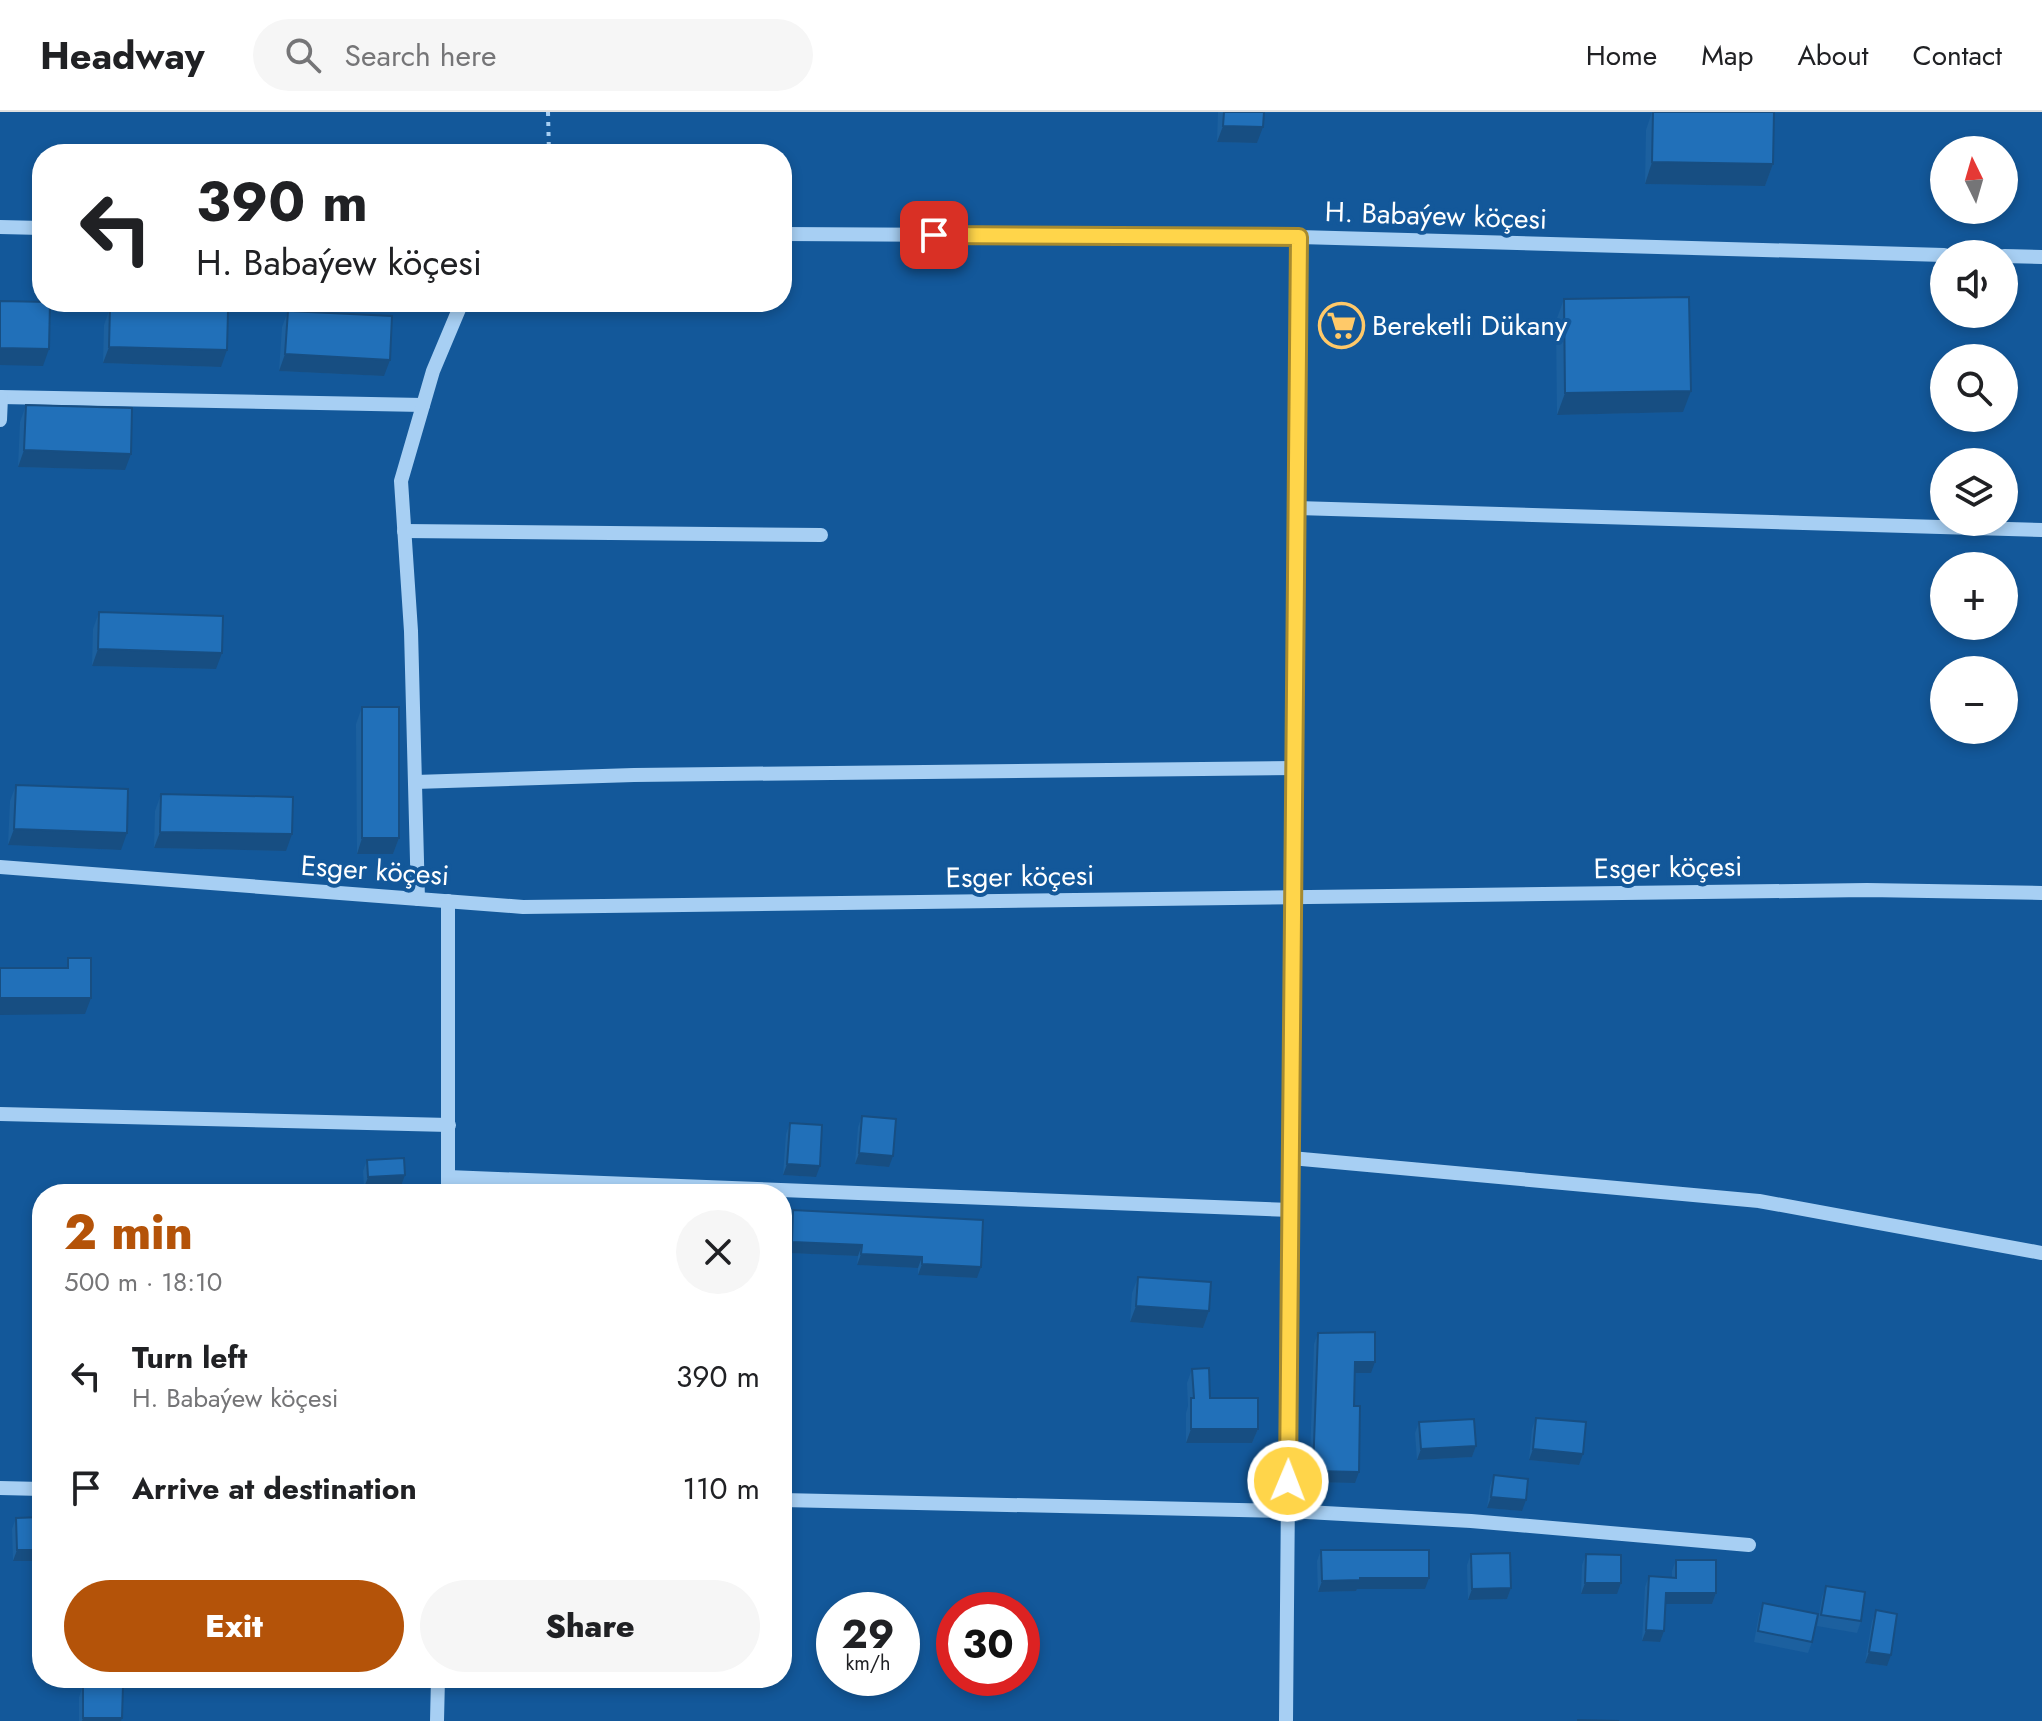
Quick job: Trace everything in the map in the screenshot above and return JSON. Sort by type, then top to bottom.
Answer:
[{"type":"street","points":[[0,227],[32,228]]},
{"type":"street","name":"H. Babaýew köçesi","points":[[792,234],[1299,237],[1930,255]]},
{"type":"street","points":[[1286,1721],[1299,237]]},
{"type":"street","points":[[2018,256],[2042,257]]},
{"type":"street","points":[[418,899],[411,631],[401,481],[433,371],[458,312]]},
{"type":"street","points":[[0,420],[0,397],[423,405]]},
{"type":"street","points":[[1297,508],[2042,530]]},
{"type":"street","points":[[404,531],[821,535]]},
{"type":"street","points":[[415,782],[634,775],[1295,768]]},
{"type":"street","name":"Esger köçesi","points":[[0,867],[538,907],[1867,890],[2042,893]]},
{"type":"street","points":[[448,901],[448,1184]]},
{"type":"street","points":[[0,1114],[449,1125]]},
{"type":"street","points":[[1291,1158],[1759,1201],[2042,1253]]},
{"type":"street","points":[[448,1177],[627,1184]]},
{"type":"street","points":[[792,1190],[1291,1210]]},
{"type":"street","points":[[0,1488],[32,1489]]},
{"type":"street","points":[[792,1500],[1288,1511],[1471,1521],[1749,1545]]},
{"type":"street","points":[[437,1721],[438,1688]]},
{"type":"path","points":[[548,112],[549,144]]},
{"type":"building","points":[[1224,112],[1264,112],[1263,127],[1223,126]]},
{"type":"building","points":[[1653,112],[1774,112],[1773,164],[1652,162]]},
{"type":"building","points":[[1689,297],[1691,391],[1565,393],[1564,299]]},
{"type":"building","points":[[0,301],[32,302],[32,312],[50,312],[49,349],[0,348]]},
{"type":"building","points":[[110,312],[228,312],[227,350],[109,347]]},
{"type":"building","points":[[288,312],[392,316],[390,360],[285,354]]},
{"type":"building","points":[[26,405],[132,408],[131,454],[24,450]]},
{"type":"building","points":[[99,612],[223,616],[222,653],[98,649]]},
{"type":"building","points":[[362,707],[399,707],[399,838],[362,838]]},
{"type":"building","points":[[16,785],[128,789],[127,833],[14,829]]},
{"type":"building","points":[[161,794],[293,797],[292,834],[160,832]]},
{"type":"building","points":[[68,958],[91,958],[91,998],[0,998],[0,968],[68,968]]},
{"type":"building","points":[[862,1116],[896,1119],[893,1156],[859,1153]]},
{"type":"building","points":[[790,1123],[822,1125],[820,1166],[787,1164]]},
{"type":"building","points":[[404,1158],[405,1175],[368,1177],[367,1160]]},
{"type":"building","points":[[793,1210],[983,1220],[981,1267],[922,1264],[922,1257],[861,1254],[862,1245],[792,1242]]},
{"type":"building","points":[[1138,1277],[1211,1282],[1209,1311],[1136,1306]]},
{"type":"building","points":[[1375,1332],[1375,1362],[1355,1362],[1354,1406],[1360,1406],[1359,1472],[1313,1471],[1318,1333]]},
{"type":"building","points":[[1209,1368],[1210,1398],[1258,1398],[1258,1429],[1191,1429],[1191,1398],[1194,1398],[1192,1369]]},
{"type":"building","points":[[1536,1418],[1586,1422],[1583,1454],[1533,1449]]},
{"type":"building","points":[[1474,1419],[1476,1446],[1421,1449],[1419,1422]]},
{"type":"building","points":[[1494,1475],[1528,1479],[1526,1500],[1491,1497]]},
{"type":"building","points":[[32,1517],[32,1550],[17,1550],[16,1518]]},
{"type":"building","points":[[1321,1550],[1429,1550],[1429,1578],[1322,1581]]},
{"type":"building","points":[[1510,1553],[1511,1588],[1472,1589],[1471,1554]]},
{"type":"building","points":[[1586,1554],[1621,1555],[1621,1583],[1585,1583]]},
{"type":"building","points":[[1676,1560],[1716,1560],[1716,1593],[1666,1593],[1664,1631],[1646,1630],[1649,1576],[1676,1578]]},
{"type":"building","points":[[1826,1586],[1865,1592],[1861,1621],[1821,1615]]},
{"type":"building","points":[[1763,1603],[1818,1614],[1812,1642],[1758,1631]]},
{"type":"building","points":[[1876,1610],[1897,1614],[1891,1655],[1869,1652]]},
{"type":"building","points":[[83,1688],[123,1688],[122,1718],[83,1718]]},
{"type":"place","name":"Bereketli Dükany","points":[[1341,325]]},
{"type":"route","points":[[934,235],[1299,237],[1288,1481]]}]
